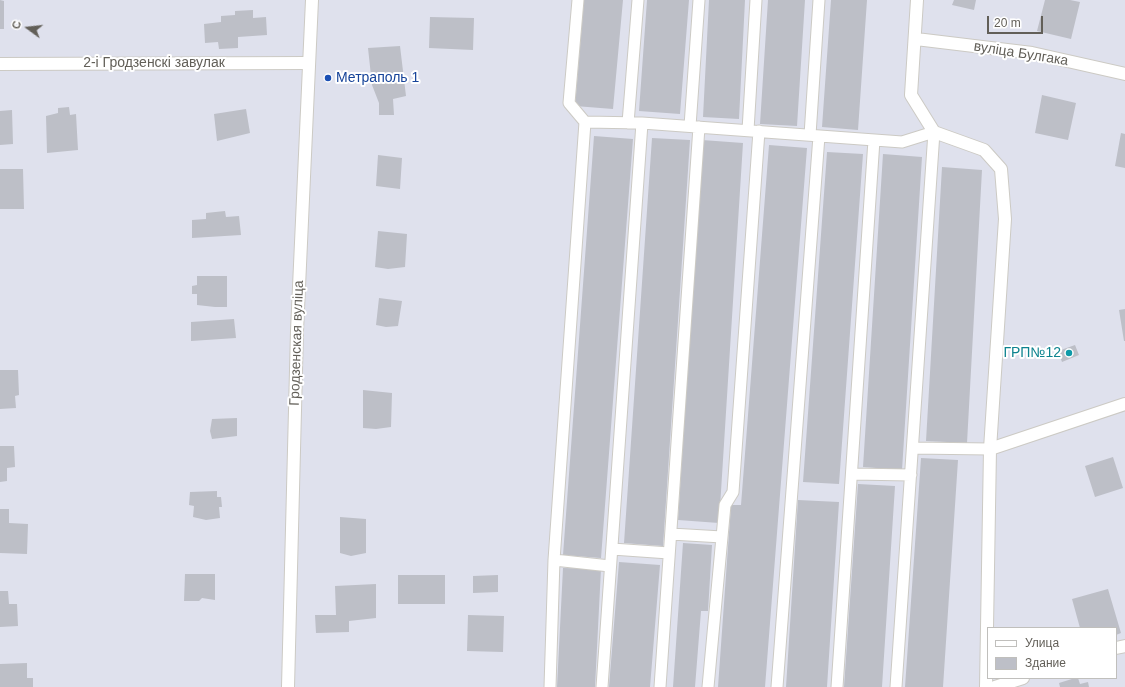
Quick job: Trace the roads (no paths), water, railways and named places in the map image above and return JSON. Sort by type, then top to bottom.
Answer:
[{"type":"street","name":"Гродзенская вуліца","points":[[288,687],[297,331],[312,0]]},
{"type":"street","points":[[917,0],[916,39],[911,94],[934,132],[984,150],[1001,169],[1005,219],[990,449],[987,627]]},
{"type":"street","name":"вуліца Булгака","points":[[916,39],[1032,53],[1125,74]]},
{"type":"street","name":"2-і Гродзенскі завулак","points":[[0,64],[309,63]]},
{"type":"street","points":[[990,449],[1125,404]]},
{"type":"street","points":[[986,687],[987,628]]},
{"type":"street","points":[[995,687],[1020,679]]},
{"type":"lane","points":[[550,687],[554,560],[585,122],[569,103],[578,0]]},
{"type":"lane","points":[[628,123],[638,0]]},
{"type":"lane","points":[[660,687],[671,534],[694,127],[699,0]]},
{"type":"lane","points":[[708,687],[725,505],[733,492],[754,131],[756,0]]},
{"type":"lane","points":[[777,687],[814,135],[820,0]]},
{"type":"lane","points":[[585,122],[642,123],[902,142],[934,132],[896,687]]},
{"type":"lane","points":[[602,687],[642,123]]},
{"type":"lane","points":[[837,687],[874,140]]},
{"type":"lane","points":[[913,448],[990,449]]},
{"type":"lane","points":[[852,474],[910,475]]},
{"type":"lane","points":[[671,534],[722,537]]},
{"type":"lane","points":[[612,549],[669,552]]},
{"type":"lane","points":[[554,560],[610,566]]},
{"type":"place","name":"Метраполь 1","points":[[328,78]]},
{"type":"place","name":"ГРП№12","points":[[1069,353]]}]
